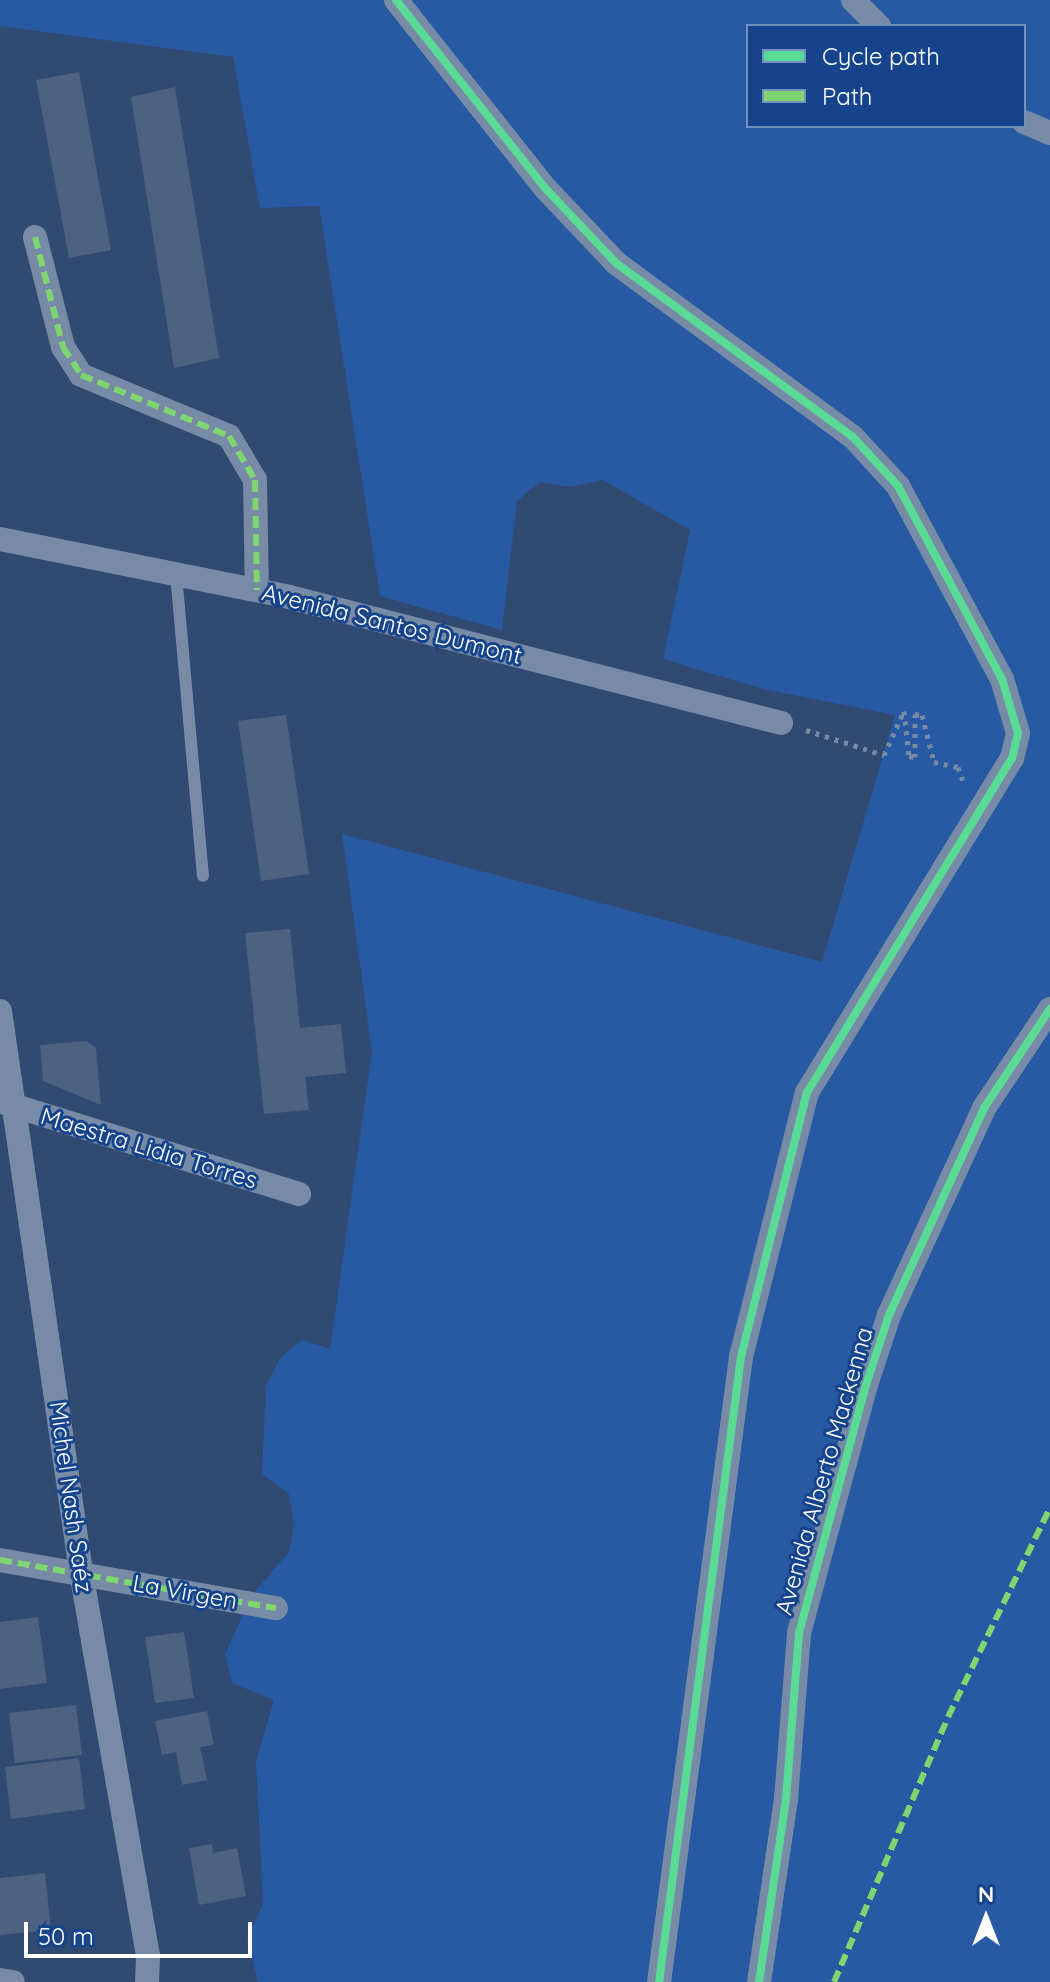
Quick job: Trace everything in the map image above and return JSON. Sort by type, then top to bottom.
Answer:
[{"type":"street","points":[[396,0],[536,177],[616,263],[853,437],[898,486],[932,537],[1014,707],[1012,758],[803,1106],[741,1357],[659,1982]]},
{"type":"street","points":[[853,0],[877,24]]},
{"type":"street","points":[[1026,123],[1050,133]]},
{"type":"street","points":[[35,237],[63,347],[81,375],[229,436],[255,480],[257,590]]},
{"type":"street","name":"Avenida Santos Dumont","points":[[0,539],[257,590],[781,723]]},
{"type":"street","name":"Avenida Alberto Mackenna","points":[[759,1982],[786,1799],[799,1633],[866,1385],[889,1315],[984,1108],[1050,1009]]},
{"type":"street","name":"Michel Nash Saéz","points":[[0,1011],[7,1104],[81,1572],[148,1955],[147,1982]]},
{"type":"street","name":"Maestra Lidia Torres","points":[[7,1104],[299,1194]]},
{"type":"street","name":"La Virgen","points":[[0,1560],[276,1608]]},
{"type":"street","points":[[0,1980],[13,1982]]},
{"type":"lane","points":[[176,574],[203,876]]},
{"type":"path","points":[[781,723],[884,755],[904,711],[909,756],[915,757],[915,714],[922,715],[934,762],[958,767],[976,819]]},
{"type":"shaded area","points":[[0,0],[1050,0],[1050,1982],[258,1982],[247,1938],[263,1904],[256,1761],[274,1700],[232,1683],[225,1654],[252,1595],[289,1552],[294,1525],[289,1494],[262,1474],[266,1385],[281,1357],[302,1340],[330,1349],[372,1052],[342,834],[822,962],[895,715],[763,689],[663,659],[690,530],[603,480],[570,487],[540,482],[517,501],[502,630],[380,596],[319,206],[260,208],[233,57],[0,26]]},
{"type":"building","points":[[79,72],[111,250],[69,258],[36,80]]},
{"type":"building","points":[[175,87],[219,358],[174,368],[131,97]]},
{"type":"building","points":[[286,715],[309,874],[261,881],[238,721]]},
{"type":"building","points":[[290,929],[300,1028],[341,1024],[346,1073],[305,1077],[309,1110],[264,1114],[245,933]]},
{"type":"building","points":[[87,1041],[96,1048],[101,1105],[43,1081],[40,1045]]},
{"type":"building","points":[[38,1617],[47,1683],[0,1689],[0,1622]]},
{"type":"building","points":[[184,1632],[194,1698],[155,1703],[145,1637]]},
{"type":"building","points":[[76,1705],[82,1755],[15,1763],[9,1713]]},
{"type":"building","points":[[207,1711],[214,1745],[200,1747],[207,1780],[182,1785],[176,1752],[162,1755],[155,1721]]},
{"type":"building","points":[[79,1758],[85,1809],[11,1819],[5,1767]]},
{"type":"building","points":[[212,1844],[213,1853],[237,1848],[246,1896],[199,1905],[189,1848]]},
{"type":"building","points":[[45,1873],[51,1930],[0,1935],[0,1878]]},
{"type":"marked path","points":[[35,237],[63,347],[81,375],[229,436],[255,480],[257,590]]},
{"type":"marked path","points":[[834,1982],[948,1717],[1050,1508]]},
{"type":"marked path","points":[[0,1560],[276,1608]]},
{"type":"cycle path","points":[[396,0],[546,189],[616,263],[853,437],[898,486],[1002,679],[1018,733],[1012,758],[807,1092],[741,1357],[659,1982]]},
{"type":"cycle path","points":[[759,1982],[786,1799],[799,1633],[866,1385],[889,1315],[984,1108],[1050,1009]]}]
